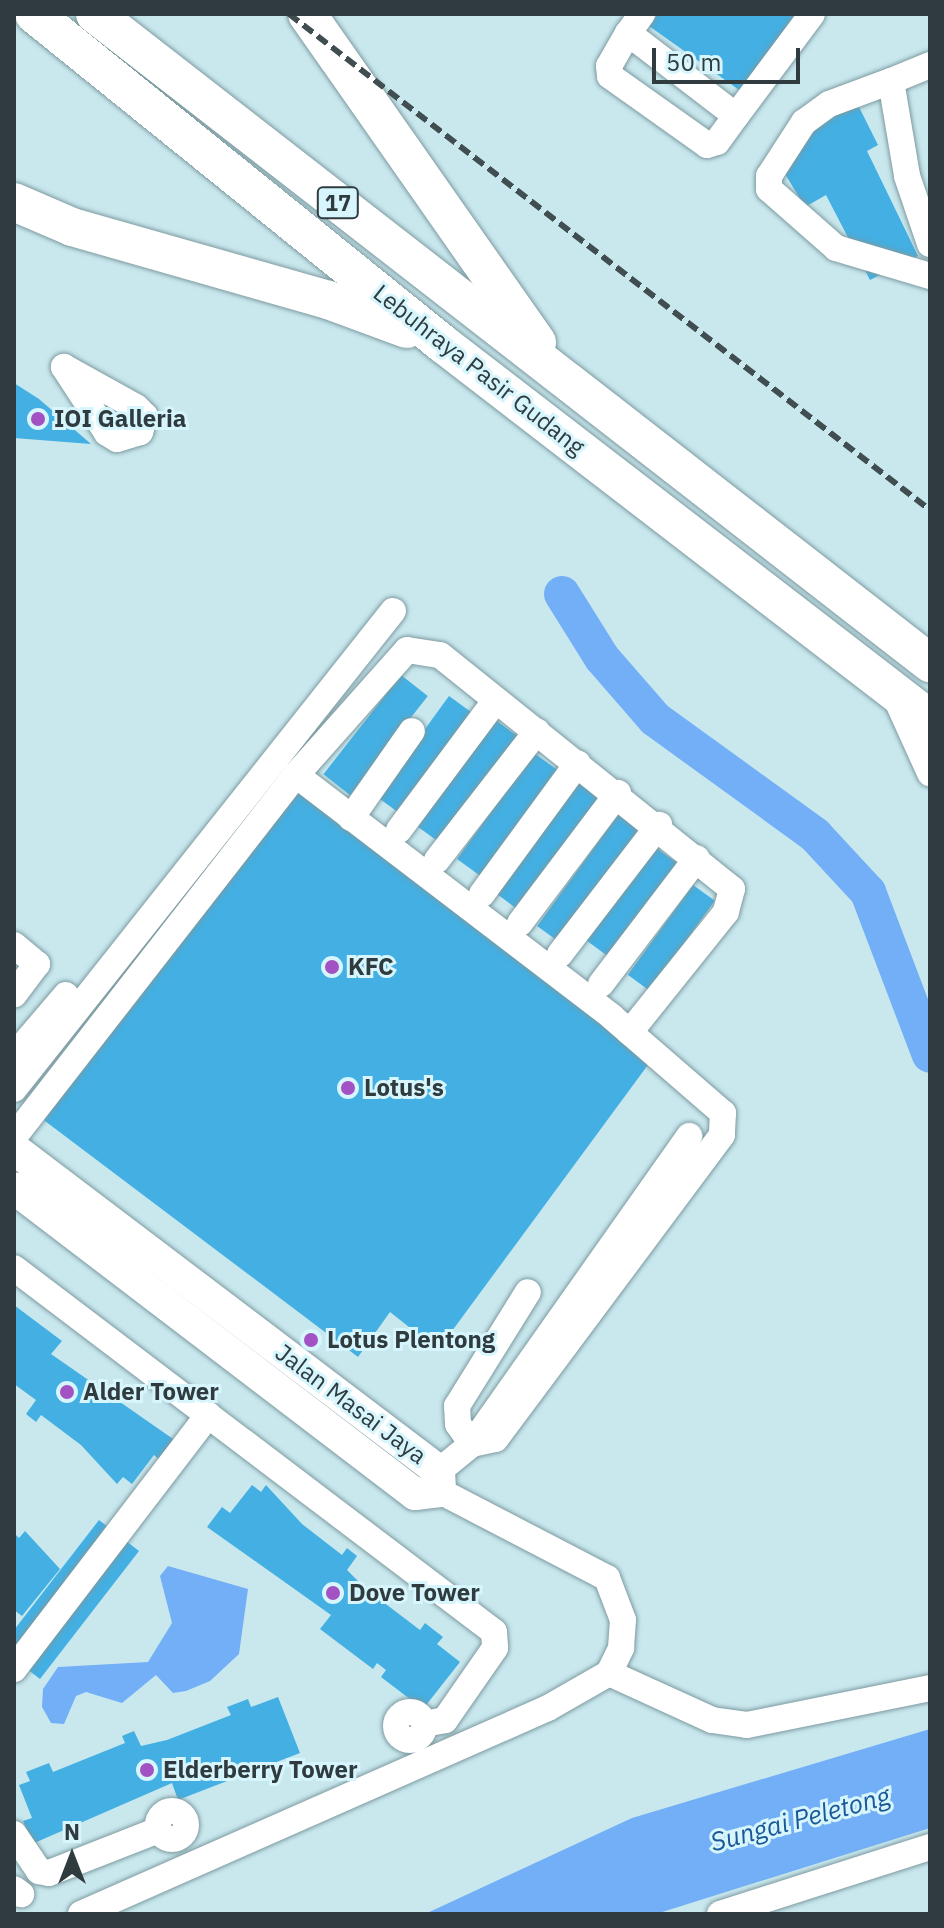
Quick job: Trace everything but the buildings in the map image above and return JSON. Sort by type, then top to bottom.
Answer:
[{"type":"highway","name":"Lebuhraya Pasir Gudang","points":[[34,14],[443,344],[930,719]]},
{"type":"highway","points":[[307,14],[561,377]]},
{"type":"highway","name":"Lebuhraya Pasir Gudang","points":[[105,22],[930,663]]},
{"type":"highway","points":[[14,202],[72,227],[328,300],[443,344]]},
{"type":"highway","points":[[14,227],[72,227]]},
{"type":"main road","name":"Jalan Masai Jaya","points":[[14,1149],[439,1481],[415,1494],[14,1188]]},
{"type":"street","points":[[736,116],[635,23],[609,66],[610,76],[707,145],[717,142],[812,14]]},
{"type":"street","points":[[930,65],[829,104],[804,122],[769,176],[769,189],[836,248],[930,276]]},
{"type":"street","points":[[891,81],[907,176],[930,244]]},
{"type":"street","points":[[14,1089],[73,1001],[393,611]]},
{"type":"street","points":[[14,1137],[296,775],[407,650],[440,655],[659,825],[732,889],[732,902],[630,1032]]},
{"type":"street","points":[[892,689],[930,773]]},
{"type":"street","points":[[394,838],[496,700]]},
{"type":"street","points":[[351,818],[412,731]]},
{"type":"street","points":[[432,867],[537,731]]},
{"type":"street","points":[[477,901],[578,763]]},
{"type":"street","points":[[296,775],[351,818],[394,838],[595,992],[630,1032],[717,1104],[725,1122],[722,1135],[495,1439],[472,1444]]},
{"type":"street","points":[[515,930],[618,793]]},
{"type":"street","points":[[555,961],[659,825]]},
{"type":"street","points":[[595,992],[697,858]]},
{"type":"street","points":[[14,945],[73,1001]]},
{"type":"street","points":[[14,994],[37,964]]},
{"type":"street","points":[[14,1056],[73,1001]]},
{"type":"street","points":[[81,1914],[548,1708],[609,1673],[621,1648],[623,1620],[607,1578],[439,1481],[472,1444],[689,1136]]},
{"type":"street","points":[[14,1268],[494,1632],[495,1648],[445,1720],[424,1724]]},
{"type":"street","points":[[472,1444],[458,1424],[457,1406],[528,1292]]},
{"type":"street","points":[[14,1669],[208,1415]]},
{"type":"street","points":[[609,1673],[712,1720],[747,1725],[930,1688]]},
{"type":"street","points":[[14,1834],[39,1871],[49,1873],[159,1830]]},
{"type":"street","points":[[720,1914],[930,1847]]},
{"type":"water","points":[[168,1566],[248,1589],[239,1654],[210,1681],[186,1691],[173,1693],[156,1675],[122,1703],[86,1692],[76,1696],[64,1724],[51,1723],[42,1707],[43,1689],[58,1667],[148,1662],[172,1623],[160,1576]]},
{"type":"water","name":"Sungai Peletong","points":[[930,1729],[930,1828],[656,1914],[425,1914],[632,1818]]},
{"type":"waterway","points":[[562,594],[602,658],[655,719],[815,835],[868,892],[930,1055]]},
{"type":"railway","points":[[289,14],[930,510]]},
{"type":"place","name":"IOI Galleria","points":[[38,419]]},
{"type":"place","name":"KFC","points":[[332,967]]},
{"type":"place","name":"Lotus's","points":[[348,1088]]},
{"type":"place","name":"Lotus Plentong","points":[[311,1340]]},
{"type":"place","name":"Alder Tower","points":[[67,1392]]},
{"type":"place","name":"Dove Tower","points":[[333,1593]]},
{"type":"place","name":"Elderberry Tower","points":[[147,1770]]}]
